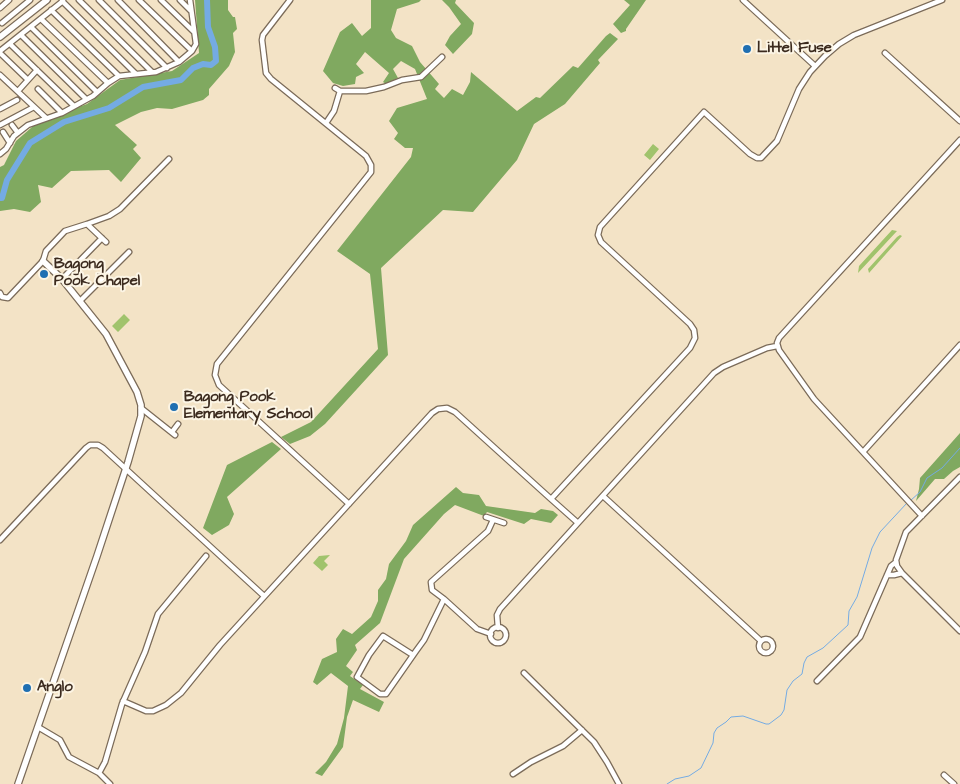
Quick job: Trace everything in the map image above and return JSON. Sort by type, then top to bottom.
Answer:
[{"type":"street","points":[[0,8],[9,0]]},
{"type":"street","points":[[2,23],[30,0]]},
{"type":"street","points":[[0,37],[47,0]]},
{"type":"street","points":[[80,0],[152,72]]},
{"type":"street","points":[[99,0],[167,68]]},
{"type":"street","points":[[118,0],[179,62]]},
{"type":"street","points":[[139,0],[192,51]]},
{"type":"street","points":[[161,0],[194,32]]},
{"type":"street","points":[[180,0],[191,10]]},
{"type":"street","points":[[1,152],[28,125],[62,114],[86,100],[119,76],[152,72],[179,62],[192,51],[196,44],[190,0]]},
{"type":"street","points":[[290,0],[263,35],[266,71],[271,79],[366,156],[371,165],[370,174],[217,364],[214,373],[219,385],[349,504]]},
{"type":"street","points":[[743,0],[815,66]]},
{"type":"street","points":[[551,499],[690,348],[694,340],[694,330],[690,324],[601,242],[598,235],[600,227],[704,112],[753,156],[762,157],[779,138],[796,93],[815,66],[830,51],[854,35],[942,0]]},
{"type":"street","points":[[27,80],[0,52],[63,1],[136,74]]},
{"type":"street","points":[[51,10],[119,76]]},
{"type":"street","points":[[41,19],[108,83]]},
{"type":"street","points":[[31,27],[97,92]]},
{"type":"street","points":[[21,35],[86,100]]},
{"type":"street","points":[[10,44],[74,106]]},
{"type":"street","points":[[885,53],[960,121]]},
{"type":"street","points":[[335,88],[340,91],[373,90],[402,80],[420,78],[442,57]]},
{"type":"street","points":[[18,91],[37,70]]},
{"type":"street","points":[[0,75],[46,118]]},
{"type":"street","points":[[38,89],[62,114]]},
{"type":"street","points":[[326,123],[336,106],[340,91]]},
{"type":"street","points":[[0,109],[17,100]]},
{"type":"street","points":[[0,125],[34,107]]},
{"type":"street","points":[[12,125],[18,133]]},
{"type":"street","points":[[2,132],[10,143]]},
{"type":"street","points":[[922,516],[812,397],[777,346],[779,338],[960,140]]},
{"type":"street","points":[[0,293],[2,297],[8,298],[43,261],[46,251],[65,230],[109,216],[120,209],[170,159]]},
{"type":"street","points":[[62,279],[104,240],[87,224]]},
{"type":"street","points":[[80,301],[129,252]]},
{"type":"street","points":[[18,784],[141,420],[141,408],[133,383],[112,343],[101,326],[62,279],[43,261]]},
{"type":"street","points":[[863,452],[960,345]]},
{"type":"street","points":[[498,628],[500,609],[716,371],[767,348],[777,346]]},
{"type":"street","points":[[141,408],[173,433],[178,424]]},
{"type":"street","points":[[123,701],[146,711],[158,710],[181,693],[220,645],[264,596],[432,413],[438,409],[444,408],[455,412],[578,523]]},
{"type":"street","points":[[0,540],[89,446],[101,446],[264,596]]},
{"type":"street","points":[[960,477],[904,535],[896,562],[902,573],[960,631]]},
{"type":"street","points":[[603,496],[761,641]]},
{"type":"street","points":[[486,517],[504,523]]},
{"type":"street","points":[[491,634],[493,630],[498,628],[503,629],[506,633],[504,641],[494,642],[491,634],[477,629],[432,590],[431,582],[488,531],[494,520]]},
{"type":"street","points":[[99,773],[105,762],[123,701],[147,647],[158,614],[206,556]]},
{"type":"street","points":[[817,681],[860,637],[892,564],[896,562]]},
{"type":"street","points":[[887,575],[894,576],[902,573]]},
{"type":"street","points":[[414,656],[383,636],[369,654],[357,677],[380,694],[385,694],[414,656],[424,640],[444,599]]},
{"type":"street","points":[[524,673],[601,751],[619,784]]},
{"type":"street","points":[[38,727],[60,740],[69,757],[99,773],[110,784]]},
{"type":"street","points":[[512,774],[563,746],[582,730]]},
{"type":"street","points":[[944,775],[954,784]]},
{"type":"green space","points":[[195,0],[228,0],[228,10],[235,17],[237,29],[233,33],[235,52],[229,66],[209,89],[209,95],[203,100],[172,109],[157,108],[141,112],[115,125],[137,145],[133,149],[141,158],[121,182],[109,170],[71,171],[52,188],[38,185],[41,202],[30,212],[14,209],[0,211],[0,167],[4,165],[16,141],[39,121],[87,104],[120,80],[172,71],[199,53]]},
{"type":"green space","points":[[371,0],[421,0],[397,9],[391,30],[396,38],[412,46],[420,62],[439,84],[435,89],[444,98],[452,89],[463,95],[470,82],[471,72],[517,111],[536,97],[540,98],[573,66],[578,68],[610,33],[618,39],[598,60],[600,63],[565,104],[534,124],[517,160],[473,212],[443,210],[381,268],[388,355],[325,424],[310,436],[290,444],[281,437],[311,422],[378,349],[370,274],[337,251],[411,157],[413,148],[405,148],[394,139],[398,133],[389,121],[397,108],[427,99],[415,69],[401,61],[393,69],[398,78],[386,84],[383,82],[389,73],[365,52],[356,64],[364,73],[356,77],[355,84],[343,86],[333,83],[323,71],[340,32],[352,23],[362,36],[371,28]]},
{"type":"green space","points":[[442,0],[456,0],[455,3],[474,23],[472,34],[453,54],[445,45],[461,24]]},
{"type":"green space","points":[[624,0],[646,0],[626,31],[621,33],[613,24],[630,5]]},
{"type":"green space","points":[[653,144],[659,149],[650,160],[644,155]]},
{"type":"green space","points":[[892,230],[897,231],[858,273],[859,266]]},
{"type":"green space","points":[[900,235],[902,236],[869,273],[868,269]]},
{"type":"green space","points":[[124,314],[130,320],[118,332],[112,326]]},
{"type":"green space","points":[[960,433],[960,467],[944,479],[935,479],[916,501],[920,478]]},
{"type":"green space","points":[[272,442],[281,449],[227,497],[234,514],[229,525],[212,535],[203,528],[227,465]]},
{"type":"green space","points":[[456,487],[463,493],[479,495],[486,506],[535,513],[541,509],[553,511],[558,515],[551,523],[531,519],[524,524],[487,512],[484,516],[455,505],[444,514],[404,559],[380,623],[355,645],[357,650],[346,666],[353,672],[350,676],[363,685],[360,689],[384,702],[379,712],[353,700],[347,717],[343,747],[322,776],[315,773],[326,762],[337,744],[344,718],[348,686],[331,673],[317,685],[313,682],[322,659],[337,652],[336,639],[343,629],[352,634],[371,617],[378,601],[378,590],[386,579],[389,564],[406,541],[413,525]]},
{"type":"green space","points":[[330,555],[324,561],[328,565],[322,571],[313,563],[319,556]]},
{"type":"waterway","points":[[0,198],[2,198],[7,180],[30,143],[64,122],[109,108],[143,87],[181,80],[193,68],[203,64],[211,65],[216,61],[215,47],[208,27],[207,0]]},
{"type":"waterway","points":[[910,501],[920,492],[927,478],[942,468],[960,448]]},
{"type":"waterway","points":[[667,784],[675,779],[689,776],[701,768],[713,743],[714,733],[717,728],[731,717],[743,716],[769,724],[781,715],[784,710],[787,690],[793,681],[802,674],[807,657],[823,648],[848,625],[849,611],[857,597],[872,548],[880,532],[907,503]]},
{"type":"place","name":"Littel Fuse","points":[[747,49]]},
{"type":"place","name":"Bagong Pook Chapel","points":[[44,274]]},
{"type":"place","name":"Bagong Pook Elementary School","points":[[174,407]]},
{"type":"place","name":"Anglo","points":[[27,688]]}]
